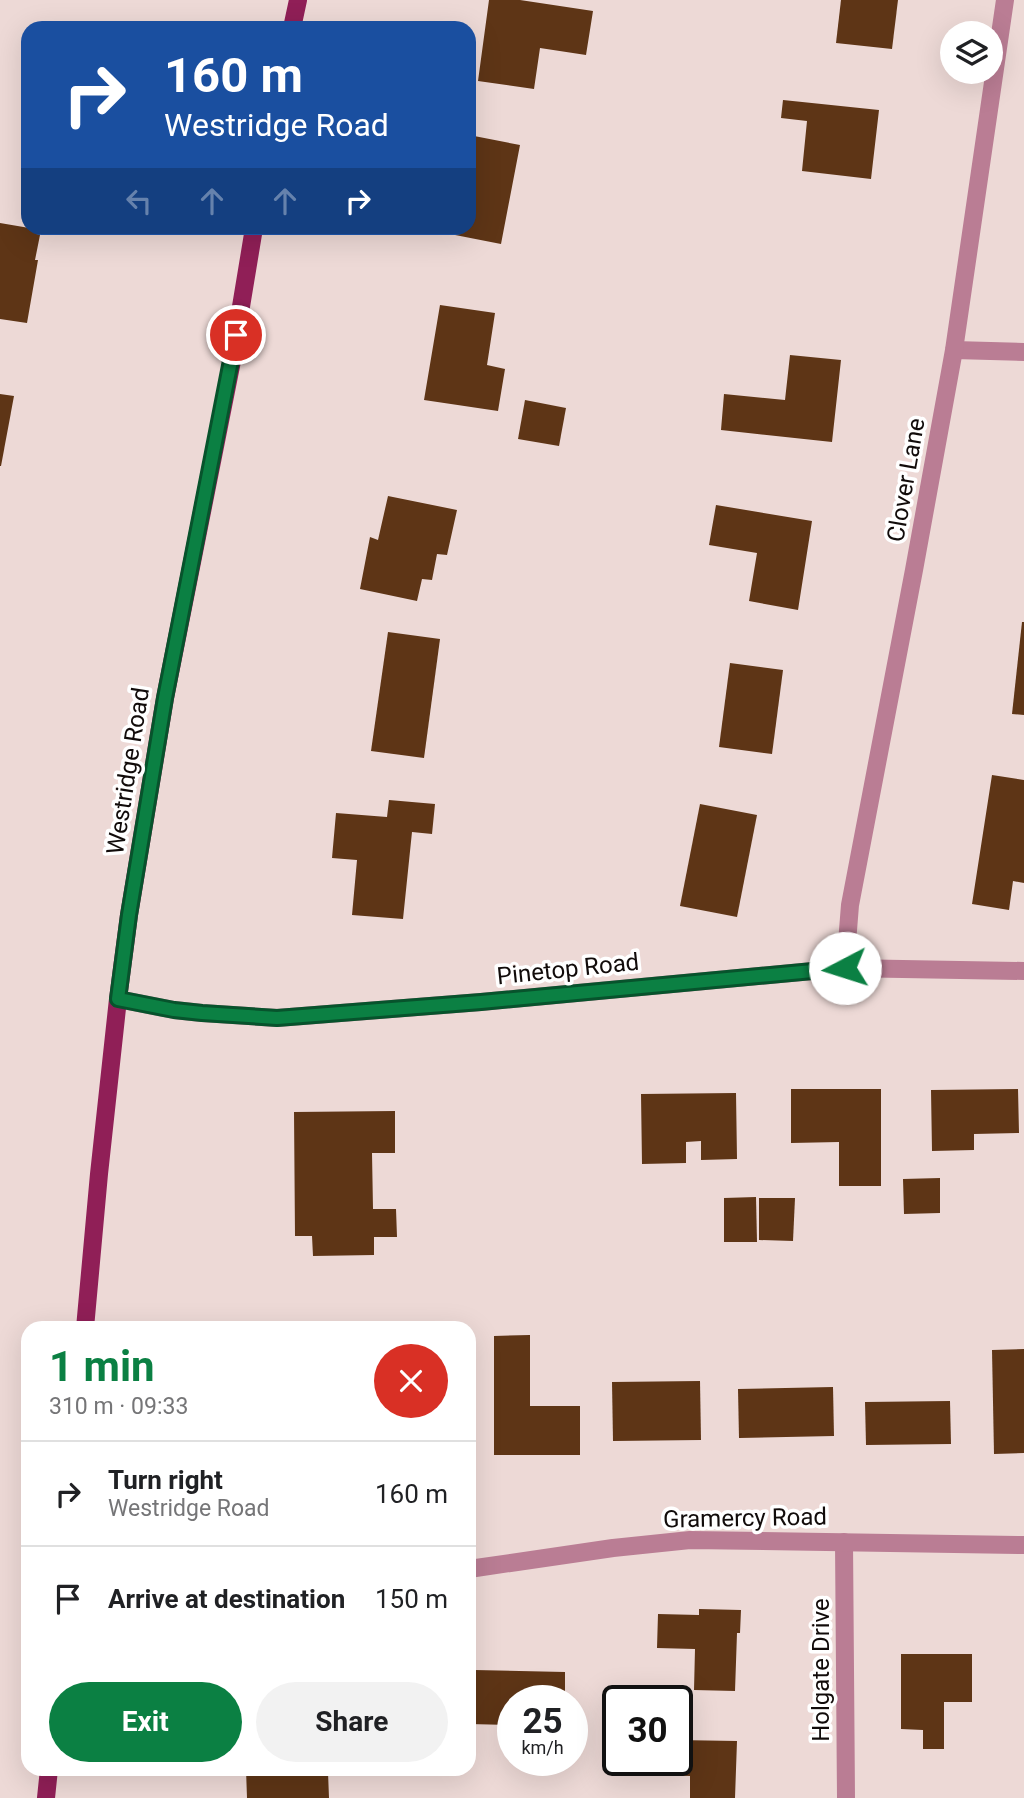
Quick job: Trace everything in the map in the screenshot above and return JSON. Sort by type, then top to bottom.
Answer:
[{"type":"main road","points":[[294,21],[298,0]]},
{"type":"main road","name":"Westridge Road","points":[[86,1321],[99,1174],[129,915],[165,698],[232,361],[253,235]]},
{"type":"main road","points":[[46,1798],[48,1776]]},
{"type":"street","name":"Clover Lane","points":[[845,968],[850,905],[954,350],[1005,0]]},
{"type":"street","points":[[954,350],[1024,352]]},
{"type":"street","name":"Pinetop Road","points":[[118,999],[174,1010],[277,1018],[845,968],[1024,971]]},
{"type":"street","name":"Gramercy Road","points":[[476,1568],[690,1540],[1024,1545]]},
{"type":"street","name":"Holgate Drive","points":[[844,1542],[846,1798]]},
{"type":"building","points":[[489,0],[520,0],[593,11],[586,55],[540,48],[534,89],[478,81]]},
{"type":"building","points":[[841,0],[898,0],[892,49],[836,43]]},
{"type":"building","points":[[783,100],[879,110],[871,179],[802,171],[807,121],[781,118]]},
{"type":"building","points":[[476,136],[520,145],[501,244],[455,235],[476,235]]},
{"type":"building","points":[[0,223],[21,227],[21,235],[40,235],[27,323],[0,319]]},
{"type":"building","points":[[440,305],[495,313],[487,365],[505,369],[498,411],[424,400]]},
{"type":"building","points":[[790,355],[841,360],[832,442],[721,430],[724,394],[785,400]]},
{"type":"building","points":[[0,394],[14,396],[1,466],[0,466]]},
{"type":"building","points":[[525,400],[566,408],[559,446],[518,439]]},
{"type":"building","points":[[388,496],[457,510],[447,555],[437,554],[432,580],[422,579],[417,601],[360,589],[370,537],[378,540]]},
{"type":"building","points":[[716,505],[812,521],[798,610],[749,601],[757,553],[709,545]]},
{"type":"building","points":[[1024,622],[1024,715],[1012,714]]},
{"type":"building","points":[[388,632],[440,639],[424,758],[371,751]]},
{"type":"building","points":[[730,663],[783,670],[772,754],[719,747]]},
{"type":"building","points":[[992,775],[1024,780],[1024,883],[1013,881],[1009,910],[972,904]]},
{"type":"building","points":[[389,800],[435,804],[432,834],[412,832],[403,919],[352,915],[357,860],[332,858],[336,813],[387,817]]},
{"type":"building","points":[[700,804],[757,815],[737,917],[680,906]]},
{"type":"building","points":[[791,1089],[881,1089],[881,1186],[839,1186],[839,1142],[791,1143]]},
{"type":"building","points":[[1018,1089],[1019,1133],[974,1134],[974,1150],[932,1151],[931,1090]]},
{"type":"building","points":[[736,1093],[737,1159],[701,1160],[701,1141],[686,1142],[686,1163],[642,1164],[641,1094]]},
{"type":"building","points":[[395,1111],[395,1153],[372,1153],[373,1209],[396,1209],[397,1237],[374,1237],[374,1255],[313,1256],[312,1236],[295,1236],[294,1112]]},
{"type":"building","points":[[940,1178],[940,1213],[904,1214],[903,1179]]},
{"type":"building","points":[[756,1197],[757,1242],[724,1242],[724,1198]]},
{"type":"building","points":[[759,1198],[795,1198],[793,1241],[759,1240]]},
{"type":"building","points":[[530,1335],[530,1406],[580,1406],[580,1455],[494,1455],[494,1336]]},
{"type":"building","points":[[1024,1349],[1024,1453],[994,1454],[992,1350]]},
{"type":"building","points":[[700,1381],[701,1440],[613,1441],[612,1382]]},
{"type":"building","points":[[833,1387],[834,1436],[739,1438],[738,1389]]},
{"type":"building","points":[[950,1401],[951,1444],[866,1445],[865,1402]]},
{"type":"building","points":[[699,1609],[741,1610],[740,1633],[737,1633],[735,1691],[694,1690],[695,1649],[657,1648],[658,1614],[699,1615]]},
{"type":"building","points":[[901,1654],[972,1654],[972,1702],[944,1702],[944,1749],[923,1749],[923,1730],[901,1729]]},
{"type":"building","points":[[476,1670],[565,1672],[565,1685],[497,1685],[497,1725],[476,1724]]},
{"type":"building","points":[[693,1740],[737,1741],[735,1798],[690,1798]]},
{"type":"building","points":[[246,1776],[328,1776],[329,1798],[247,1798]]},
{"type":"route","points":[[236,335],[165,698],[118,999],[174,1010],[277,1018],[845,968]]}]
